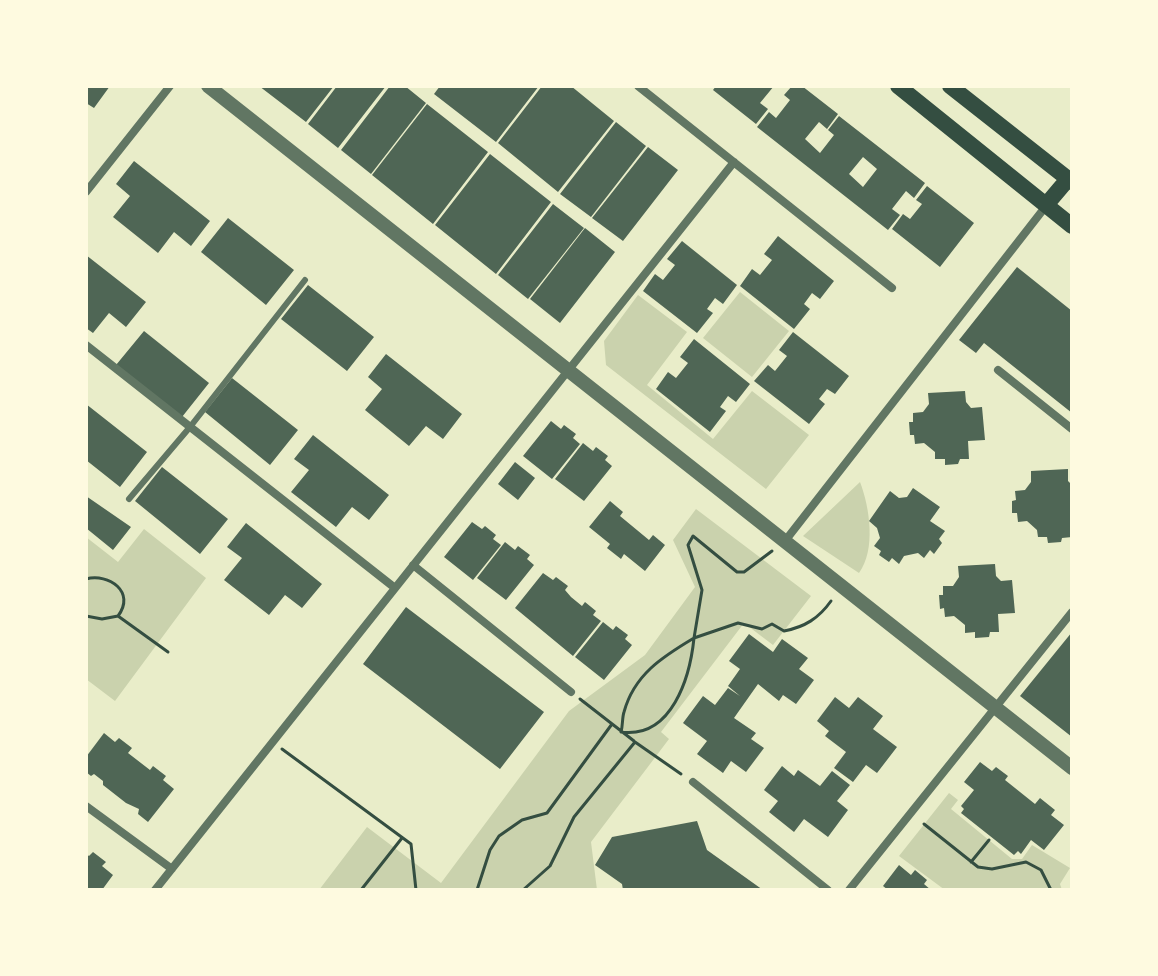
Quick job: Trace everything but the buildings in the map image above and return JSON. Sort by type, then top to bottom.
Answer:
[{"type":"main road","points":[[898,86],[1072,226]]},
{"type":"main road","points":[[950,86],[1070,180],[1046,205]]},
{"type":"street","points":[[86,192],[170,86]]},
{"type":"street","points":[[208,86],[1072,768]]},
{"type":"street","points":[[638,86],[892,288]]},
{"type":"street","points":[[155,890],[734,162]]},
{"type":"street","points":[[785,541],[1046,205]]},
{"type":"street","points":[[86,345],[395,588]]},
{"type":"street","points":[[998,370],[1072,429]]},
{"type":"street","points":[[413,565],[571,692]]},
{"type":"street","points":[[849,890],[1072,612]]},
{"type":"street","points":[[693,782],[828,890]]},
{"type":"street","points":[[86,806],[172,869]]},
{"type":"lane","points":[[129,499],[190,427],[305,280]]},
{"type":"path","points":[[621,732],[634,733],[655,724],[676,704],[691,668],[702,590],[688,545],[693,536],[737,572],[744,572],[785,541]]},
{"type":"path","points":[[86,579],[95,576],[110,579],[121,590],[124,600],[118,616],[102,619],[86,616]]},
{"type":"path","points":[[621,732],[623,714],[644,672],[665,655],[694,638],[738,623],[762,629],[772,624],[784,631],[795,629],[820,616],[842,587]]},
{"type":"path","points":[[118,616],[168,652]]},
{"type":"path","points":[[571,692],[621,732],[693,782]]},
{"type":"path","points":[[477,890],[490,850],[499,836],[522,820],[547,813],[612,724]]},
{"type":"path","points":[[273,742],[411,844],[416,890]]},
{"type":"path","points":[[523,890],[550,866],[574,817],[635,742]]},
{"type":"path","points":[[924,824],[978,867],[992,869],[1026,862],[1041,870],[1051,890]]},
{"type":"path","points":[[361,890],[402,838]]},
{"type":"path","points":[[971,862],[989,840]]},
{"type":"green space","points":[[740,292],[789,331],[752,377],[703,338]]},
{"type":"green space","points":[[638,295],[687,332],[647,385],[713,439],[752,391],[809,435],[766,489],[606,365],[604,341]]},
{"type":"green space","points":[[860,482],[870,529],[868,553],[859,573],[803,536]]},
{"type":"green space","points":[[696,509],[811,596],[773,645],[744,623],[661,732],[669,739],[591,842],[597,890],[319,890],[367,827],[441,883],[569,711],[645,655],[695,587],[673,540]]},
{"type":"green space","points":[[144,529],[206,578],[115,701],[86,679],[86,537],[118,562]]},
{"type":"green space","points":[[949,793],[958,800],[951,809],[1012,859],[1022,859],[1032,845],[1070,868],[1060,884],[1062,890],[945,890],[899,856]]}]
